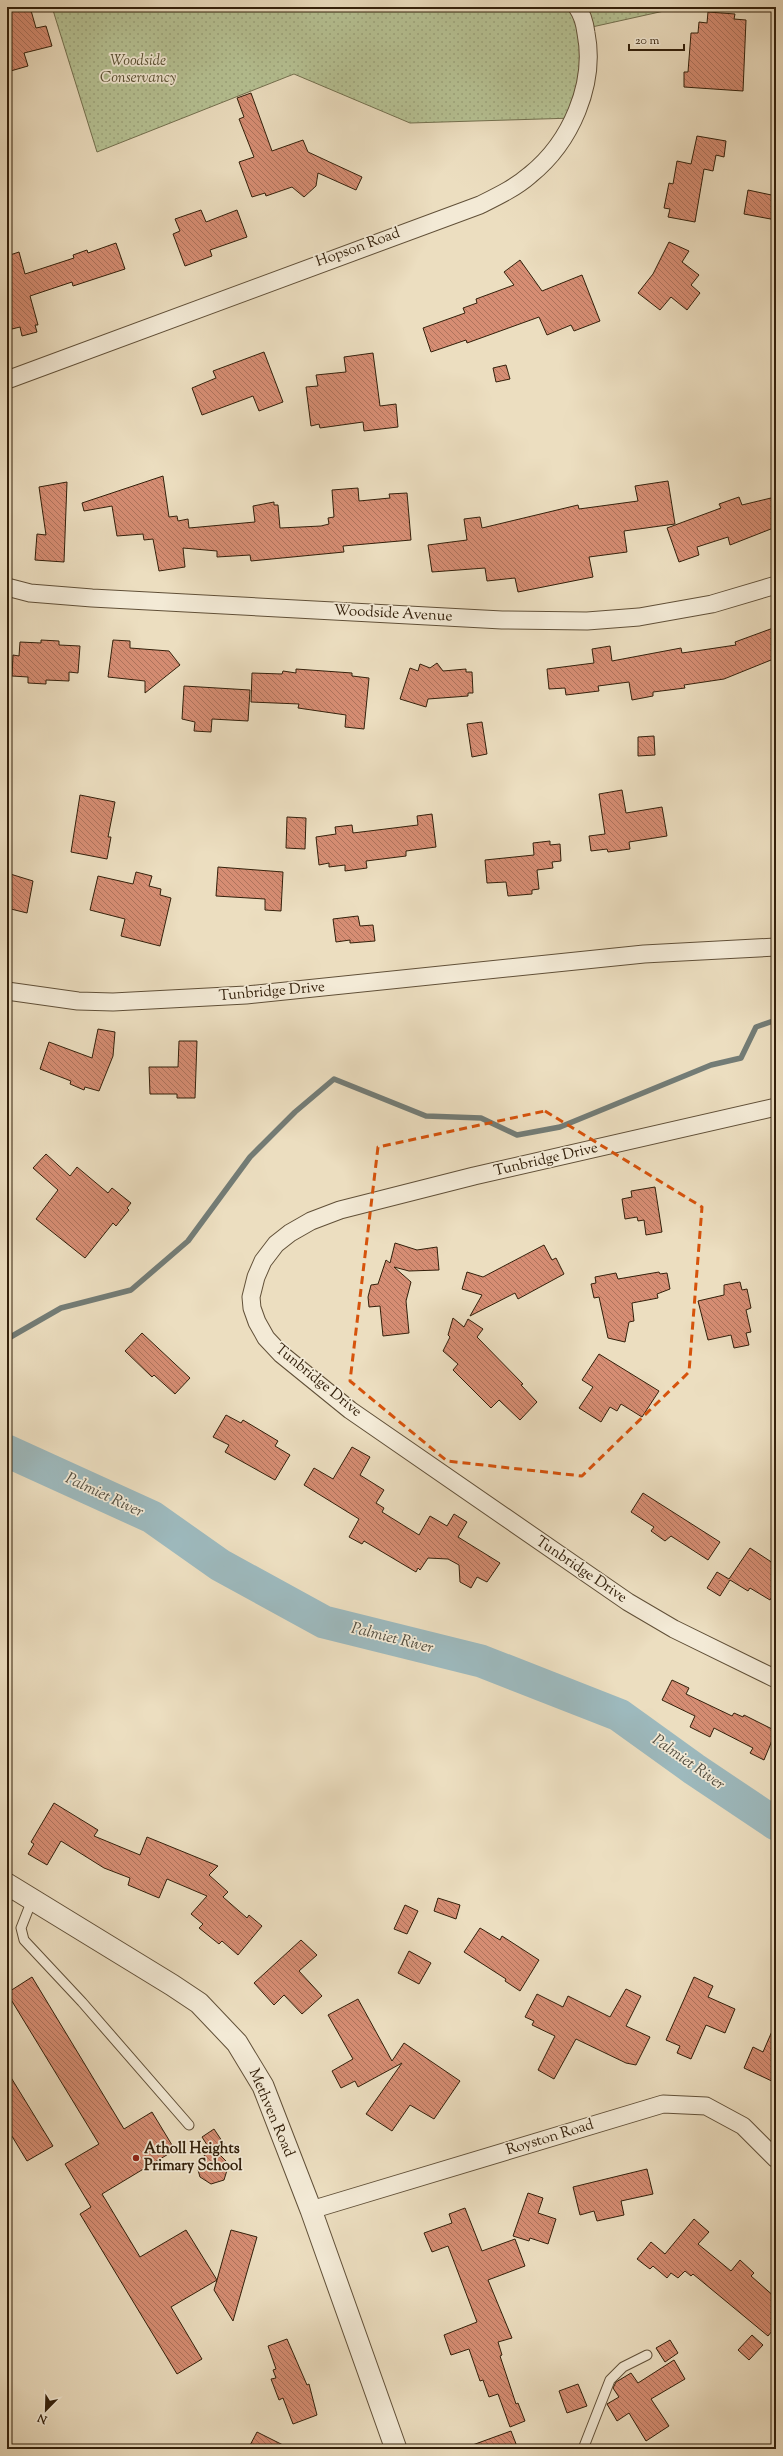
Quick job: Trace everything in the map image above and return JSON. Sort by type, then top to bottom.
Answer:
[{"type":"street","name":"Hopson Road","points":[[7,380],[480,204],[510,191],[531,175],[559,144],[580,103],[589,49],[585,28],[577,7]]},
{"type":"street","name":"Woodside Avenue","points":[[7,587],[30,593],[85,597],[557,622],[639,617],[686,609],[740,597],[776,585]]},
{"type":"street","name":"Tunbridge Drive","points":[[7,991],[78,1001],[113,1002],[246,995],[644,954],[776,947]]},
{"type":"street","name":"Tunbridge Drive","points":[[776,1107],[474,1176],[340,1210],[311,1221],[290,1233],[276,1244],[263,1261],[251,1298],[257,1322],[281,1354],[350,1410],[628,1602],[674,1630],[776,1679]]},
{"type":"street","name":"Methven Road","points":[[7,1884],[199,2003],[237,2043],[263,2086],[311,2210],[396,2449]]},
{"type":"street","name":"Royston Road","points":[[311,2210],[663,2104],[706,2106],[743,2126],[776,2159]]},
{"type":"lane","points":[[32,1900],[21,1928],[24,1940],[82,2002],[189,2125]]},
{"type":"lane","points":[[583,2449],[610,2380],[623,2367],[646,2355]]},
{"type":"highlighted area","points":[[545,1111],[702,1207],[689,1372],[582,1476],[447,1461],[350,1381],[378,1147]]},
{"type":"green space","name":"Woodside Conservancy","points":[[52,7],[577,7],[585,28],[574,118],[410,123],[294,74],[97,152]]},
{"type":"green space","points":[[586,7],[682,7],[592,27]]},
{"type":"building","points":[[30,7],[36,28],[46,26],[52,46],[24,53],[28,66],[7,72],[7,13]]},
{"type":"building","points":[[708,12],[735,14],[734,19],[746,20],[743,91],[684,87],[684,72],[688,72],[691,33],[698,33],[699,22],[707,23]]},
{"type":"building","points":[[251,93],[272,151],[303,140],[308,152],[362,177],[356,190],[318,173],[316,186],[304,197],[292,187],[266,196],[265,193],[252,197],[239,162],[254,157],[239,119],[244,117],[237,98]]},
{"type":"building","points":[[697,136],[726,141],[724,157],[716,155],[713,171],[704,169],[695,222],[668,217],[670,209],[664,208],[669,183],[673,184],[677,161],[691,164]]},
{"type":"building","points":[[748,190],[776,196],[776,220],[744,214]]},
{"type":"building","points":[[201,210],[206,222],[237,210],[247,237],[210,250],[212,256],[185,266],[173,234],[180,231],[175,219]]},
{"type":"building","points":[[669,242],[689,251],[682,262],[699,275],[691,285],[700,293],[687,310],[671,297],[660,310],[638,293],[653,274]]},
{"type":"building","points":[[116,243],[125,269],[73,286],[72,282],[30,296],[38,325],[35,325],[37,332],[22,336],[20,327],[12,329],[7,309],[7,256],[19,252],[25,274],[74,258],[73,255],[87,250],[88,253]]},
{"type":"building","points":[[520,260],[542,291],[582,275],[600,321],[574,331],[571,325],[547,335],[539,317],[467,343],[466,340],[431,352],[423,328],[465,313],[463,308],[477,303],[476,299],[514,285],[504,272]]},
{"type":"building","points":[[264,352],[283,402],[259,411],[253,396],[202,415],[192,388],[216,378],[213,371]]},
{"type":"building","points":[[373,353],[380,406],[396,404],[398,427],[364,431],[363,422],[320,428],[319,424],[311,426],[306,387],[318,386],[316,375],[346,372],[344,357]]},
{"type":"building","points":[[506,365],[510,379],[496,382],[493,368]]},
{"type":"building","points":[[163,476],[169,517],[177,516],[178,521],[188,519],[189,528],[255,522],[253,506],[274,502],[274,505],[278,505],[280,528],[321,526],[329,524],[328,518],[334,517],[332,490],[358,488],[359,501],[390,498],[389,494],[407,493],[411,540],[343,546],[344,552],[251,561],[250,555],[217,557],[217,551],[183,548],[185,567],[159,571],[153,539],[144,540],[143,534],[117,536],[112,506],[84,511],[82,503]]},
{"type":"building","points":[[668,481],[675,524],[624,531],[627,552],[589,557],[593,577],[518,592],[515,578],[487,581],[485,568],[432,572],[428,545],[467,540],[464,519],[480,517],[482,528],[578,505],[579,509],[638,501],[635,486]]},
{"type":"building","points":[[67,482],[64,562],[35,560],[37,534],[46,535],[39,487]]},
{"type":"building","points":[[739,497],[742,505],[771,498],[776,512],[776,527],[730,545],[728,537],[697,547],[699,555],[679,562],[667,528],[721,508],[719,504]]},
{"type":"building","points":[[776,627],[776,658],[724,679],[684,685],[685,688],[653,692],[653,696],[632,700],[629,682],[598,686],[599,691],[566,695],[565,688],[549,689],[547,669],[594,663],[592,649],[610,646],[612,661],[681,648],[682,653],[736,645],[735,642]]},
{"type":"building","points":[[41,640],[59,641],[59,645],[80,646],[78,673],[69,672],[69,681],[46,680],[46,684],[28,683],[28,677],[12,676],[13,655],[19,656],[20,642],[41,643]]},
{"type":"building","points":[[113,640],[130,641],[130,648],[169,651],[180,665],[145,693],[145,681],[108,677]]},
{"type":"building","points":[[437,663],[443,671],[466,669],[466,672],[472,672],[473,693],[468,693],[468,696],[428,699],[426,707],[400,699],[410,668],[418,671],[420,664],[430,668]]},
{"type":"building","points":[[296,669],[352,673],[352,676],[369,678],[364,729],[345,727],[346,715],[298,708],[299,704],[251,702],[252,673],[282,674],[283,671],[296,673]]},
{"type":"building","points":[[184,686],[250,690],[248,721],[212,719],[211,732],[194,731],[195,722],[182,719]]},
{"type":"building","points":[[482,722],[487,754],[472,757],[467,724]]},
{"type":"building","points":[[654,736],[655,755],[638,756],[638,737]]},
{"type":"building","points":[[622,790],[626,813],[662,807],[667,836],[629,842],[630,849],[608,852],[607,849],[591,851],[589,836],[605,834],[599,794]]},
{"type":"building","points":[[80,795],[115,802],[108,837],[111,837],[107,859],[71,852]]},
{"type":"building","points":[[432,814],[436,847],[406,851],[406,856],[366,861],[367,868],[345,871],[345,865],[329,867],[329,863],[319,865],[316,837],[336,834],[335,827],[352,825],[353,833],[418,825],[417,816]]},
{"type":"building","points":[[287,817],[306,818],[305,849],[286,848]]},
{"type":"building","points":[[550,841],[550,845],[560,844],[561,861],[552,862],[553,868],[537,870],[539,889],[532,890],[532,894],[508,896],[506,882],[487,883],[485,860],[534,855],[533,843]]},
{"type":"building","points":[[218,867],[283,872],[281,911],[265,910],[265,899],[216,896]]},
{"type":"building","points":[[136,872],[152,876],[149,886],[161,889],[160,895],[171,898],[160,946],[121,936],[125,919],[90,910],[98,876],[133,884]]},
{"type":"building","points":[[7,873],[33,881],[27,913],[7,908]]},
{"type":"building","points":[[358,916],[360,926],[373,925],[375,941],[350,943],[350,940],[336,942],[333,919]]},
{"type":"building","points":[[98,1029],[115,1032],[113,1056],[99,1091],[85,1087],[84,1090],[70,1084],[71,1081],[40,1069],[49,1042],[92,1058]]},
{"type":"building","points":[[179,1041],[197,1041],[195,1098],[177,1098],[177,1094],[150,1094],[149,1067],[178,1067]]},
{"type":"building","points":[[46,1154],[70,1176],[77,1167],[108,1193],[112,1188],[131,1203],[127,1208],[129,1210],[116,1226],[113,1223],[85,1258],[36,1219],[58,1190],[33,1168]]},
{"type":"building","points":[[655,1187],[662,1232],[646,1235],[644,1220],[638,1221],[637,1217],[625,1219],[622,1199],[632,1197],[631,1191]]},
{"type":"building","points":[[395,1243],[417,1250],[437,1247],[439,1270],[409,1271],[394,1267],[411,1282],[406,1301],[409,1333],[383,1336],[380,1306],[369,1307],[368,1297],[371,1285],[378,1284],[386,1260],[390,1263]]},
{"type":"building","points":[[544,1245],[552,1260],[556,1258],[564,1274],[518,1299],[515,1293],[470,1316],[482,1295],[462,1289],[467,1272],[483,1277]]},
{"type":"building","points":[[659,1272],[660,1274],[667,1273],[670,1289],[657,1294],[658,1298],[632,1303],[634,1321],[629,1322],[625,1342],[608,1338],[599,1297],[594,1298],[591,1284],[596,1283],[595,1277],[616,1273],[618,1279]]},
{"type":"building","points":[[740,1282],[742,1290],[747,1289],[751,1308],[746,1310],[751,1332],[746,1333],[749,1345],[734,1348],[731,1335],[708,1340],[698,1301],[724,1295],[724,1285]]},
{"type":"building","points":[[453,1318],[464,1327],[468,1319],[483,1329],[477,1337],[523,1384],[521,1385],[537,1402],[520,1420],[499,1400],[491,1408],[453,1370],[458,1364],[443,1351],[450,1337],[448,1335]]},
{"type":"building","points":[[142,1333],[190,1378],[175,1394],[154,1375],[152,1377],[125,1351]]},
{"type":"building","points":[[599,1354],[659,1391],[642,1417],[621,1404],[617,1411],[610,1407],[601,1422],[579,1408],[593,1387],[582,1380]]},
{"type":"building","points":[[226,1415],[241,1423],[243,1420],[278,1441],[275,1446],[290,1455],[275,1480],[225,1452],[229,1445],[213,1437]]},
{"type":"building","points":[[352,1447],[370,1457],[360,1475],[384,1490],[376,1503],[384,1508],[382,1512],[419,1535],[430,1516],[447,1526],[454,1514],[467,1522],[458,1537],[500,1563],[487,1582],[477,1577],[471,1588],[460,1582],[459,1565],[448,1559],[428,1558],[420,1570],[418,1568],[416,1572],[364,1541],[362,1544],[349,1537],[359,1519],[304,1485],[314,1468],[333,1479]]},
{"type":"building","points":[[643,1493],[720,1542],[708,1560],[671,1536],[665,1541],[651,1531],[654,1527],[631,1512]]},
{"type":"building","points":[[750,1548],[776,1565],[776,1590],[770,1600],[750,1588],[748,1591],[730,1580],[720,1596],[707,1588],[717,1572],[729,1579]]},
{"type":"building","points":[[672,1680],[689,1688],[686,1694],[732,1716],[734,1713],[743,1717],[744,1715],[776,1731],[764,1760],[750,1753],[753,1748],[714,1728],[710,1737],[690,1727],[695,1716],[662,1700]]},
{"type":"building","points":[[54,1803],[98,1830],[94,1836],[140,1855],[147,1837],[218,1866],[209,1875],[228,1892],[223,1897],[247,1918],[249,1915],[262,1926],[238,1955],[222,1941],[219,1944],[199,1928],[203,1924],[191,1914],[207,1896],[167,1879],[159,1898],[128,1885],[130,1878],[104,1868],[61,1841],[47,1865],[28,1854],[34,1844],[31,1842]]},
{"type":"building","points":[[438,1898],[460,1905],[456,1919],[434,1911]]},
{"type":"building","points":[[405,1905],[418,1911],[407,1934],[394,1929]]},
{"type":"building","points":[[480,1928],[500,1940],[502,1936],[539,1960],[520,1991],[505,1981],[506,1979],[464,1952]]},
{"type":"building","points":[[301,1940],[317,1955],[299,1971],[322,1996],[302,2014],[284,1995],[274,2005],[254,1983]]},
{"type":"building","points":[[409,1951],[431,1963],[419,1984],[398,1973]]},
{"type":"building","points":[[32,1977],[124,2129],[152,2112],[175,2150],[102,2194],[140,2257],[186,2230],[217,2280],[171,2307],[202,2359],[177,2374],[80,2214],[91,2207],[65,2164],[99,2144],[7,1993]]},
{"type":"building","points":[[694,1977],[713,1986],[708,1997],[735,2009],[725,2033],[706,2025],[691,2059],[677,2053],[680,2046],[666,2040]]},
{"type":"building","points":[[626,1989],[641,1996],[626,2026],[650,2037],[636,2065],[626,2063],[576,2039],[554,2079],[538,2070],[555,2036],[532,2025],[534,2021],[525,2017],[537,1994],[563,2007],[568,1996],[610,2017]]},
{"type":"building","points":[[358,1999],[392,2061],[404,2043],[460,2081],[434,2119],[410,2105],[392,2131],[366,2114],[402,2063],[358,2087],[355,2081],[341,2088],[332,2071],[353,2059],[328,2015]]},
{"type":"building","points":[[776,2022],[776,2083],[744,2068],[753,2047],[763,2052]]},
{"type":"building","points":[[7,2071],[53,2146],[27,2161],[7,2128]]},
{"type":"building","points":[[214,2129],[224,2144],[215,2150],[226,2161],[228,2167],[224,2180],[211,2184],[200,2177],[198,2170],[199,2164],[209,2148],[202,2137]]},
{"type":"building","points":[[647,2169],[653,2194],[621,2201],[624,2215],[597,2221],[594,2211],[580,2215],[573,2187]]},
{"type":"building","points":[[528,2193],[543,2198],[538,2213],[556,2219],[548,2244],[530,2238],[529,2241],[513,2236]]},
{"type":"building","points":[[465,2208],[482,2251],[515,2239],[525,2266],[488,2280],[512,2338],[498,2342],[502,2355],[500,2356],[516,2404],[518,2403],[525,2421],[510,2427],[498,2394],[489,2397],[483,2380],[480,2381],[469,2349],[451,2355],[444,2335],[477,2322],[448,2246],[432,2252],[424,2233],[452,2223],[449,2214]]},
{"type":"building","points":[[694,2219],[709,2232],[698,2244],[731,2271],[740,2260],[754,2273],[751,2276],[776,2298],[776,2326],[768,2336],[693,2274],[691,2276],[685,2271],[678,2278],[671,2273],[667,2278],[653,2266],[650,2269],[637,2259],[651,2242],[665,2254]]},
{"type":"building","points":[[231,2230],[257,2237],[233,2321],[214,2290]]},
{"type":"building","points":[[752,2335],[763,2345],[749,2360],[738,2350]]},
{"type":"building","points":[[287,2339],[307,2385],[309,2384],[317,2415],[293,2424],[283,2398],[279,2400],[271,2379],[276,2378],[273,2370],[276,2369],[268,2346]]},
{"type":"building","points":[[670,2340],[678,2353],[665,2362],[656,2348]]},
{"type":"building","points":[[674,2360],[685,2379],[651,2399],[669,2426],[646,2441],[629,2413],[617,2421],[607,2404],[619,2397],[613,2388],[616,2382],[631,2373],[638,2383]]},
{"type":"building","points":[[578,2384],[587,2406],[567,2413],[559,2391]]},
{"type":"building","points":[[511,2431],[518,2449],[467,2449],[467,2447]]},
{"type":"building","points":[[257,2432],[291,2449],[248,2449]]},
{"type":"waterway","points":[[7,1339],[61,1308],[131,1290],[188,1241],[250,1157],[295,1112],[334,1079],[426,1116],[481,1118],[517,1135],[560,1127],[711,1065],[741,1058],[756,1027],[776,1020]]},
{"type":"waterway","name":"Palmiet River","points":[[7,1451],[152,1517],[220,1565],[324,1622],[481,1661],[619,1715],[694,1769],[776,1824]]},
{"type":"place","name":"Atholl Heights Primary School","points":[[136,2158]]}]
